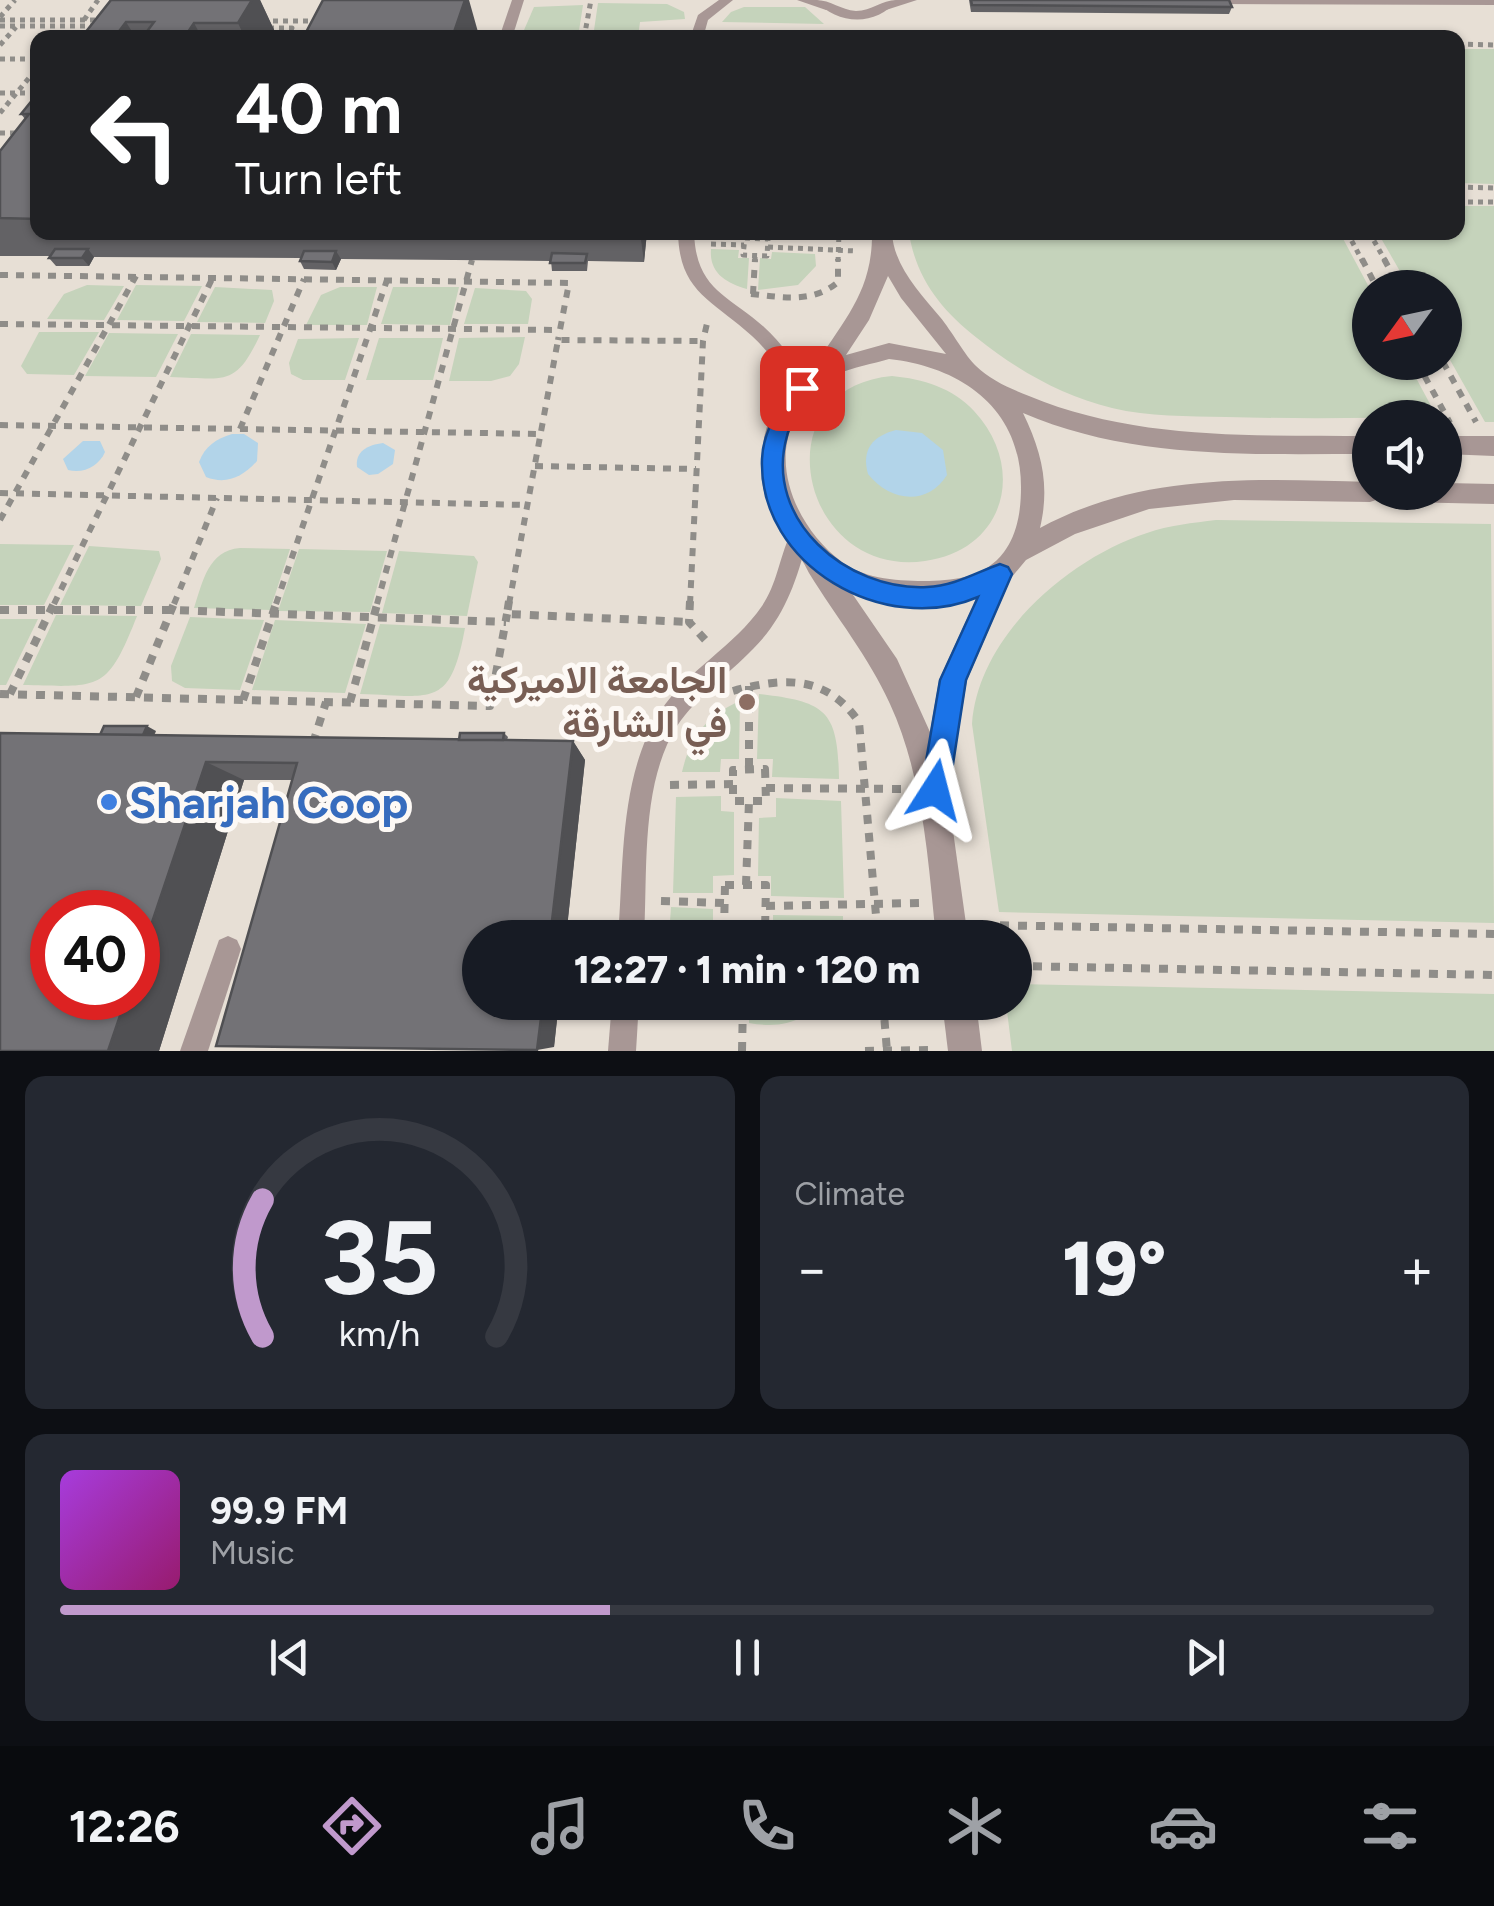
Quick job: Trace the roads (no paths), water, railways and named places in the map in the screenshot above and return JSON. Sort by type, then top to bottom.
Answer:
[{"type":"street","points":[[824,3],[861,15],[887,3]]},
{"type":"street","points":[[861,15],[862,30]]},
{"type":"street","points":[[882,242],[867,304],[855,328],[808,381],[776,433],[772,459],[778,500],[805,549],[888,669],[904,703],[935,790],[950,920]]},
{"type":"street","points":[[882,242],[908,293],[958,354],[969,374]]},
{"type":"street","points":[[808,381],[836,362],[888,351],[944,361],[996,392],[1066,422],[1143,439],[1352,444]]},
{"type":"street","points":[[996,392],[1018,427],[1029,456],[1034,486],[1024,550]]},
{"type":"street","points":[[1462,446],[1492,446]]},
{"type":"street","points":[[805,549],[846,579],[884,594],[926,598],[966,591],[1000,574],[1024,550],[1091,512],[1168,493],[1352,492]]},
{"type":"street","points":[[1462,493],[1494,494]]},
{"type":"street","points":[[935,790],[953,680],[1000,574]]},
{"type":"street","points":[[961,1020],[965,1050]]},
{"type":"lane","points":[[502,30],[506,0]]},
{"type":"lane","points":[[505,30],[518,0]]},
{"type":"lane","points":[[698,30],[702,18],[727,0]]},
{"type":"lane","points":[[803,0],[824,3]]},
{"type":"lane","points":[[887,3],[912,0]]},
{"type":"lane","points":[[1219,0],[1494,2]]},
{"type":"lane","points":[[686,240],[686,259],[694,279],[808,381]]},
{"type":"lane","points":[[638,920],[646,902],[653,750],[668,720],[689,694],[746,642],[772,610],[805,549]]},
{"type":"lane","points":[[194,1051],[228,949]]},
{"type":"lane","points":[[622,1051],[625,1020]]},
{"type":"water","points":[[896,430],[922,433],[943,450],[947,475],[929,492],[919,496],[897,495],[868,474],[866,457],[871,445]]},
{"type":"water","points":[[232,434],[244,434],[258,443],[257,461],[234,478],[206,477],[199,462],[201,456],[212,444]]},
{"type":"water","points":[[83,441],[100,441],[105,452],[90,468],[68,470],[63,459]]},
{"type":"water","points":[[383,443],[395,450],[393,464],[369,475],[357,467],[364,450]]},
{"type":"place","name":"الجامعة الاميركية في الشارقة","points":[[747,702]]},
{"type":"place","name":"Sharjah Coop","points":[[109,802]]}]
